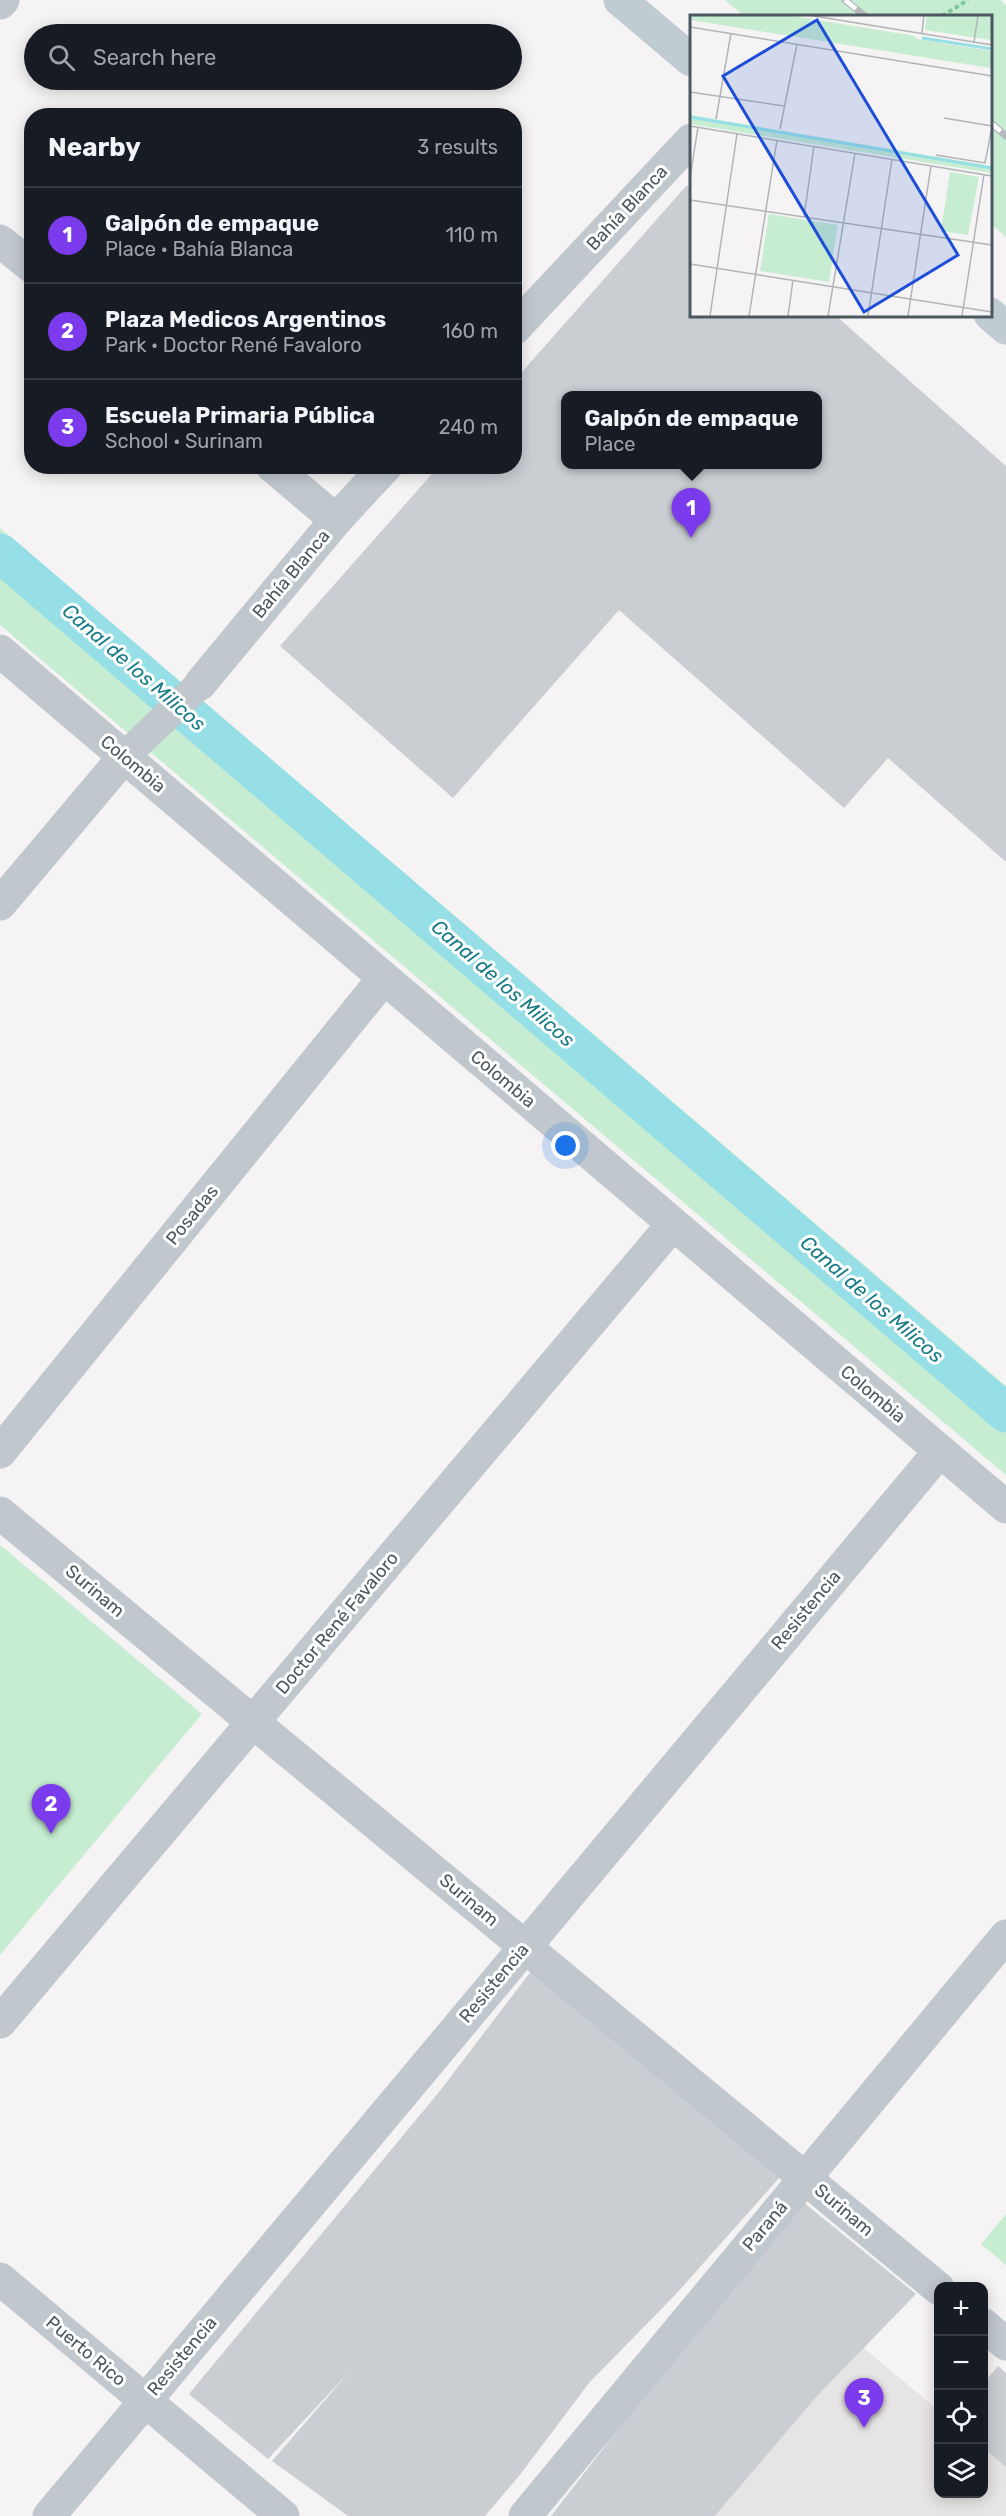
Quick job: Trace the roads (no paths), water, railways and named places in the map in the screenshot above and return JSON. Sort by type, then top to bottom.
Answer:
[{"type":"main road","points":[[620,0],[690,59]]},
{"type":"main road","points":[[991,315],[1006,328]]},
{"type":"street","name":"Bahía Blanca","points":[[522,320],[690,141]]},
{"type":"street","points":[[0,241],[24,260]]},
{"type":"street","points":[[281,474],[336,520]]},
{"type":"street","name":"Bahía Blanca","points":[[194,689],[336,520],[379,474]]},
{"type":"street","name":"Colombia","points":[[0,651],[1006,1507]]},
{"type":"street","points":[[0,904],[124,757],[194,689]]},
{"type":"street","name":"Posadas","points":[[0,1452],[384,978]]},
{"type":"street","name":"Doctor René Favaloro","points":[[0,2022],[674,1224]]},
{"type":"street","name":"Resistencia","points":[[49,2516],[940,1451]]},
{"type":"street","name":"Surinam","points":[[0,1513],[934,2284]]},
{"type":"street","name":"Paraná","points":[[525,2516],[1006,1936]]},
{"type":"street","name":"Puerto Rico","points":[[0,2279],[283,2516]]},
{"type":"street","points":[[988,2328],[1006,2344]]},
{"type":"waterway","name":"Canal de los Milicos","points":[[0,553],[1006,1413]]},
{"type":"railway","points":[[845,0],[864,15]]},
{"type":"railway","points":[[991,123],[1006,136]]},
{"type":"place","name":"Galpón de empaque","points":[[691,538]]},
{"type":"place","name":"Plaza Medicos Argentinos","points":[[51,1834]]},
{"type":"place","name":"Escuela Primaria Pública","points":[[864,2428]]}]
